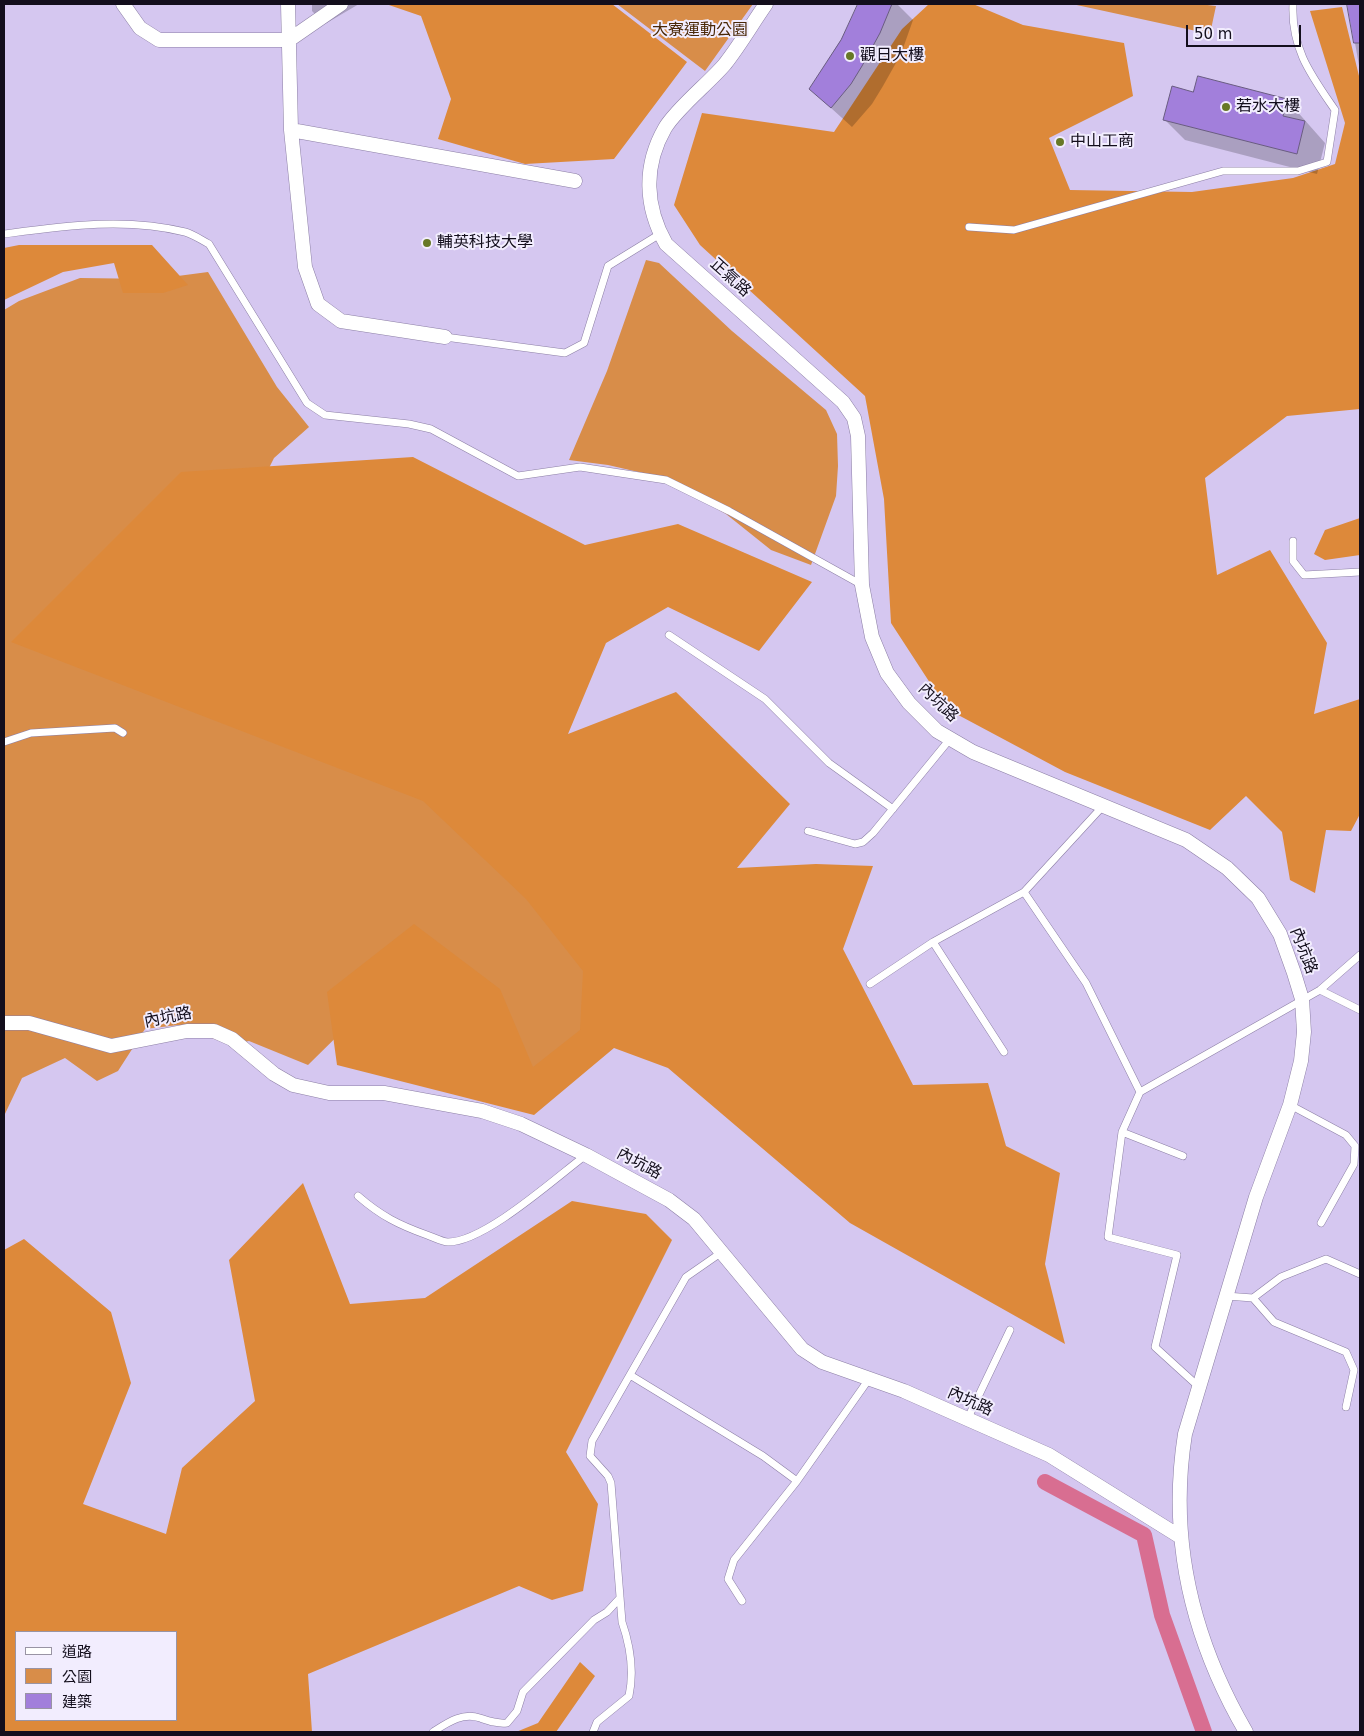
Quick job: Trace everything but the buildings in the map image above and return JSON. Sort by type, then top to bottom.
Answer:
[{"type":"street","points":[[123,4],[140,28],[160,40],[289,40],[341,4]]},
{"type":"street","points":[[288,4],[291,130],[305,267],[318,304],[341,321],[445,337]]},
{"type":"street","name":"正氣路","points":[[766,4],[725,63],[665,127],[653,155],[648,195],[655,225],[666,244],[842,402],[854,418],[858,436],[862,585]]},
{"type":"street","points":[[291,130],[575,182]]},
{"type":"street","name":"內坑路","points":[[862,585],[872,637],[887,673],[909,703],[937,731],[973,752],[1186,840],[1227,868],[1258,898],[1280,934],[1302,999],[1304,1032],[1301,1061],[1290,1105],[1256,1197],[1185,1434],[1180,1468],[1179,1536],[1189,1595],[1203,1642],[1222,1686],[1246,1732]]},
{"type":"street","name":"內坑路","points":[[4,1023],[29,1023],[111,1046],[187,1031],[214,1031],[232,1039],[274,1074],[293,1085],[329,1093],[384,1093],[482,1112],[521,1124],[586,1155],[669,1200],[694,1219],[802,1349],[822,1362],[904,1391],[1049,1455],[1179,1536]]},
{"type":"lane","points":[[969,227],[1014,230],[1223,171],[1298,171],[1327,162],[1334,110],[1301,59],[1292,14],[1293,4]]},
{"type":"lane","points":[[4,234],[76,225],[125,224],[187,232],[209,244],[307,403],[325,415],[409,424],[431,429],[518,476],[580,467],[666,480],[729,512],[862,585]]},
{"type":"lane","points":[[445,337],[565,354],[584,343],[608,266],[660,234]]},
{"type":"lane","points":[[1293,541],[1293,561],[1304,575],[1360,572]]},
{"type":"lane","points":[[669,635],[764,698],[829,763],[893,809]]},
{"type":"lane","points":[[4,742],[31,733],[115,728],[123,733]]},
{"type":"lane","points":[[808,831],[856,844],[863,842],[873,833],[950,739]]},
{"type":"lane","points":[[870,984],[933,942],[1024,892],[1103,806]]},
{"type":"lane","points":[[1024,892],[1086,983],[1140,1092]]},
{"type":"lane","points":[[933,942],[1004,1052]]},
{"type":"lane","points":[[1199,1387],[1155,1347],[1177,1255],[1108,1237],[1122,1132],[1140,1092],[1320,990],[1360,956]]},
{"type":"lane","points":[[1320,990],[1360,1010]]},
{"type":"lane","points":[[1290,1105],[1346,1135],[1355,1146],[1354,1164],[1321,1223]]},
{"type":"lane","points":[[1122,1132],[1183,1156]]},
{"type":"lane","points":[[358,1196],[383,1217],[399,1225],[446,1242],[460,1240],[486,1229],[586,1155]]},
{"type":"lane","points":[[593,1732],[597,1722],[629,1696],[632,1683],[628,1640],[622,1622],[611,1482],[590,1456],[590,1448],[592,1441],[686,1277],[722,1251]]},
{"type":"lane","points":[[1226,1296],[1253,1298],[1281,1277],[1326,1259],[1360,1274]]},
{"type":"lane","points":[[1253,1298],[1274,1322],[1346,1352],[1354,1370],[1346,1408]]},
{"type":"lane","points":[[966,1420],[1010,1330]]},
{"type":"lane","points":[[630,1375],[763,1456],[798,1481]]},
{"type":"lane","points":[[742,1601],[728,1579],[734,1560],[798,1481],[870,1378]]},
{"type":"lane","points":[[433,1732],[452,1720],[465,1716],[477,1717],[499,1724],[506,1723],[517,1711],[523,1692],[594,1620],[607,1612],[620,1598]]},
{"type":"green space","name":"大寮運動公園","points":[[617,4],[753,4],[705,71]]},
{"type":"green space","points":[[1072,4],[1199,4],[1216,6],[1210,34]]},
{"type":"green space","points":[[646,260],[659,263],[732,331],[826,410],[837,434],[838,466],[836,496],[811,565],[771,550],[726,514],[660,477],[608,465],[569,460],[607,371]]},
{"type":"green space","points":[[208,272],[277,387],[309,427],[274,458],[239,528],[502,825],[615,1022],[530,1090],[373,1001],[308,1065],[249,1041],[230,1045],[178,1025],[145,1029],[118,1071],[97,1081],[65,1058],[22,1078],[4,1116],[4,310],[19,301],[80,278],[155,279]]},
{"type":"shaded area","points":[[386,4],[612,4],[687,62],[614,159],[525,164],[438,139],[451,99],[421,16]]},
{"type":"shaded area","points":[[929,4],[973,4],[1023,25],[1124,43],[1133,96],[1049,138],[1070,190],[1192,192],[1293,178],[1335,164],[1345,123],[1310,11],[1342,7],[1360,80],[1360,409],[1287,416],[1205,478],[1217,575],[1270,550],[1327,643],[1314,714],[1360,699],[1360,814],[1351,831],[1326,830],[1315,893],[1290,880],[1282,832],[1246,796],[1210,830],[1065,772],[947,709],[891,623],[884,499],[865,396],[700,245],[674,205],[702,113],[834,132],[902,29]]},
{"type":"shaded area","points":[[19,245],[152,245],[188,285],[163,293],[123,293],[114,263],[63,272],[4,300],[4,248]]},
{"type":"shaded area","points":[[413,457],[585,545],[678,524],[812,582],[759,651],[668,607],[606,643],[568,734],[676,692],[790,804],[737,868],[816,864],[873,866],[843,949],[913,1085],[988,1083],[1006,1146],[1060,1173],[1045,1264],[1065,1344],[850,1223],[668,1068],[614,1048],[534,1115],[337,1065],[327,992],[414,924],[500,989],[533,1067],[580,1030],[583,971],[526,899],[423,801],[11,642],[181,472]]},
{"type":"shaded area","points":[[1360,518],[1360,555],[1325,560],[1314,554],[1325,530]]},
{"type":"shaded area","points":[[303,1183],[350,1304],[425,1298],[572,1201],[646,1214],[672,1240],[566,1452],[598,1504],[583,1591],[552,1600],[519,1586],[308,1674],[312,1732],[4,1732],[4,1250],[24,1239],[111,1312],[131,1383],[83,1504],[166,1534],[182,1468],[255,1401],[229,1260]]},
{"type":"shaded area","points":[[580,1662],[595,1676],[556,1732],[516,1732],[538,1723]]},
{"type":"waterway","points":[[1045,1482],[1144,1535],[1162,1615],[1204,1732]]},
{"type":"place","name":"觀日大樓","points":[[850,56]]},
{"type":"place","name":"若水大樓","points":[[1226,107]]},
{"type":"place","name":"中山工商","points":[[1060,142]]},
{"type":"place","name":"輔英科技大學","points":[[427,243]]}]
